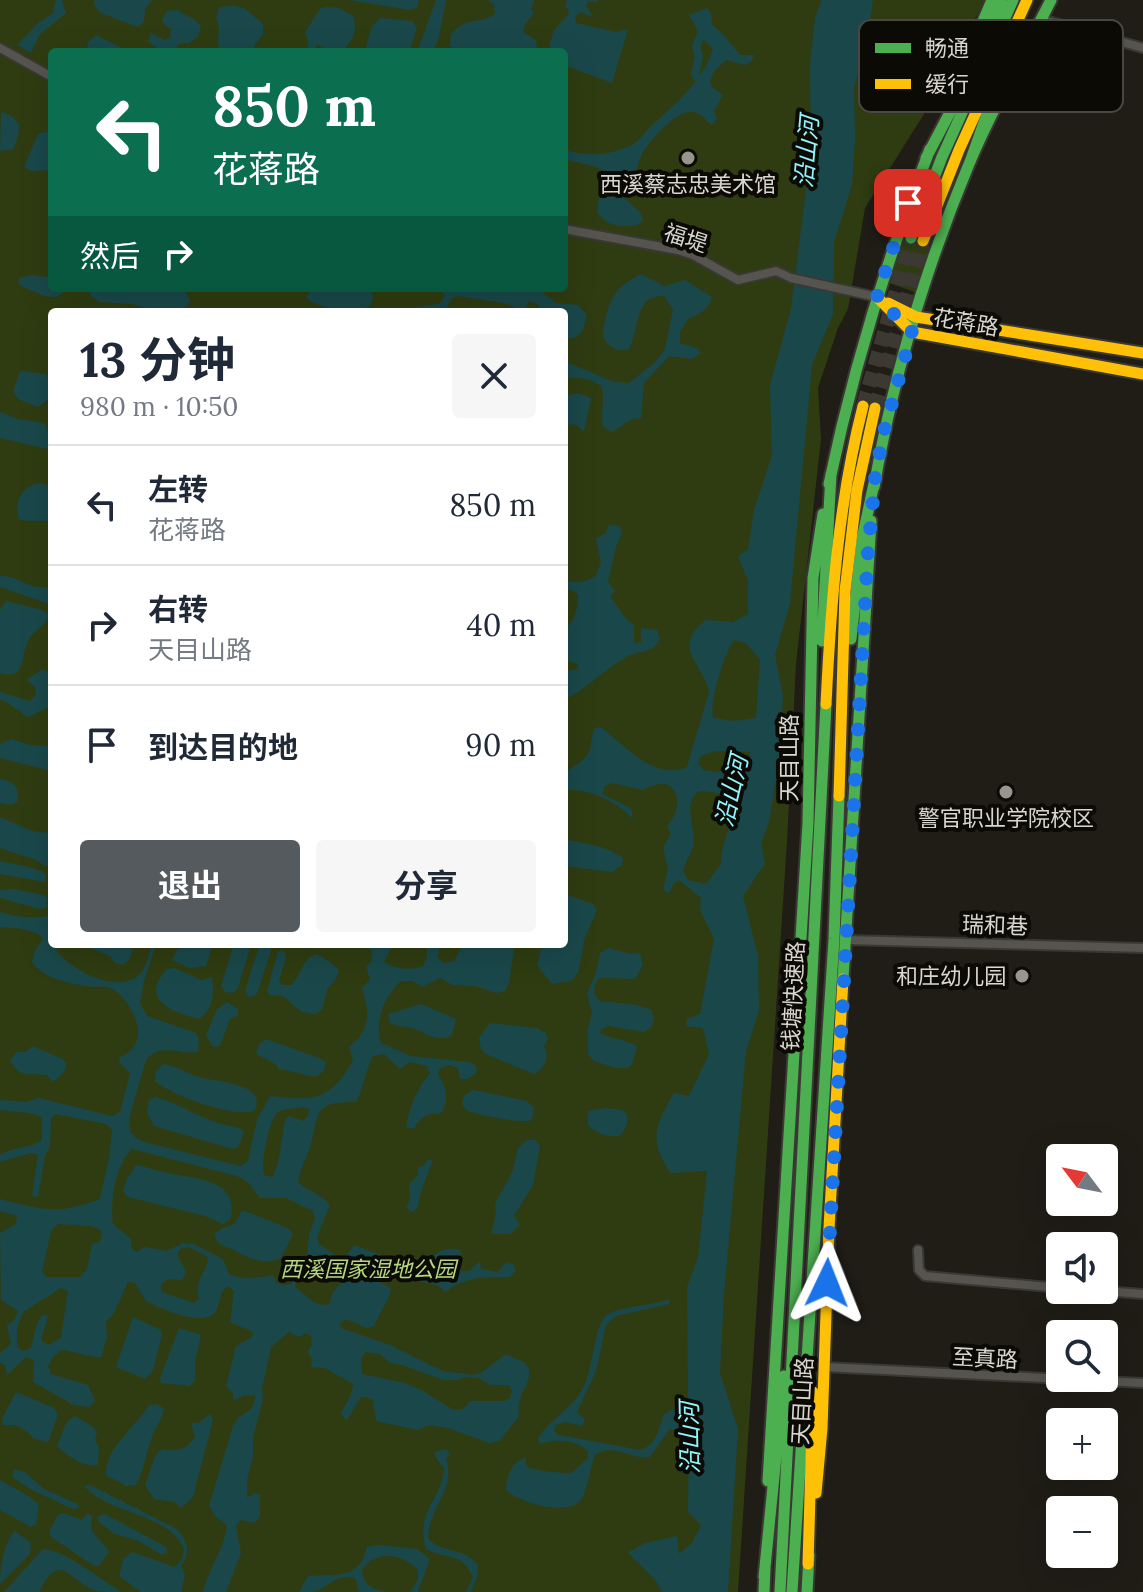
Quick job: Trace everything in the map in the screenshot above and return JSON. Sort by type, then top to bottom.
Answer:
[{"type":"main road","name":"天目山路","points":[[984,20],[992,0]]},
{"type":"main road","points":[[992,20],[1001,0]]},
{"type":"main road","points":[[1004,20],[1013,0]]},
{"type":"main road","points":[[1018,20],[1027,0]]},
{"type":"main road","points":[[1027,20],[1036,0]]},
{"type":"main road","name":"天目山路","points":[[1041,19],[1051,0]]},
{"type":"main road","name":"天目山路","points":[[764,1592],[770,1419],[808,823],[813,578],[831,474],[856,367],[892,246],[945,112]]},
{"type":"main road","points":[[926,158],[950,112]]},
{"type":"main road","points":[[962,112],[942,157],[917,240],[977,112]]},
{"type":"main road","points":[[970,162],[988,112]]},
{"type":"main road","name":"天目山路","points":[[807,1592],[822,1428],[829,1228],[853,788],[875,479],[883,435],[931,263],[970,162],[995,112]]},
{"type":"main road","name":"花蒋路","points":[[877,297],[916,317],[1143,353]]},
{"type":"main road","name":"花蒋路","points":[[877,297],[912,332],[1143,374]]},
{"type":"main road","name":"钱塘快速路","points":[[780,1592],[838,533],[849,458],[869,407],[845,591],[834,939],[792,1592]]},
{"type":"main road","points":[[826,727],[821,605],[831,474]]},
{"type":"main road","points":[[841,747],[862,539],[875,479]]},
{"type":"main road","points":[[808,1564],[813,1420],[812,1268]]},
{"type":"main road","points":[[764,1577],[779,1419],[798,1269]]},
{"type":"street","points":[[1123,42],[1143,48]]},
{"type":"street","points":[[0,48],[48,75]]},
{"type":"street","name":"福堤","points":[[568,230],[678,250],[738,280],[776,271],[791,278],[877,297]]},
{"type":"street","name":"瑞和巷","points":[[847,940],[1143,948]]},
{"type":"street","points":[[918,1250],[919,1270],[925,1276],[1046,1287]]},
{"type":"street","points":[[1118,1292],[1143,1294]]},
{"type":"street","name":"至真路","points":[[825,1367],[1143,1383]]},
{"type":"green space","name":"西溪国家湿地公园","points":[[0,0],[985,0],[974,20],[859,20],[859,112],[925,112],[865,208],[848,309],[838,328],[818,388],[821,439],[796,664],[738,1592],[0,1592]]},
{"type":"green space","points":[[904,237],[930,247],[915,292],[889,283]]},
{"type":"water","points":[[56,0],[62,0],[66,13],[40,34],[31,53],[17,45],[37,24],[53,13]]},
{"type":"water","points":[[152,0],[145,9],[144,22],[137,27],[99,12],[93,2]]},
{"type":"water","points":[[350,0],[419,0],[417,7],[410,10]]},
{"type":"water","points":[[436,0],[446,0],[434,48],[418,48]]},
{"type":"water","points":[[488,0],[534,0],[531,10],[534,13],[523,32],[536,40],[537,48],[450,47],[451,34],[457,28],[495,14],[494,4]]},
{"type":"water","points":[[567,0],[598,0],[588,1],[586,5],[593,17],[581,12],[575,17],[576,23],[616,32],[628,29],[612,83],[568,66],[568,48],[549,46],[554,30],[569,14],[565,7]]},
{"type":"water","name":"沿山河","points":[[822,0],[873,0],[870,20],[859,20],[852,185],[834,242],[833,314],[812,365],[790,603],[775,655],[783,696],[780,754],[769,822],[761,843],[765,863],[743,896],[758,956],[759,1011],[746,1051],[724,1294],[720,1373],[738,1429],[728,1592],[662,1592],[652,1576],[628,1552],[645,1543],[677,1536],[679,1554],[692,1543],[701,1525],[688,1512],[689,1435],[670,1429],[650,1457],[609,1450],[595,1455],[582,1498],[567,1507],[533,1504],[506,1490],[511,1470],[526,1457],[526,1466],[531,1468],[570,1474],[587,1459],[588,1451],[578,1444],[559,1441],[540,1444],[538,1438],[583,1388],[598,1330],[610,1313],[670,1299],[669,1304],[616,1316],[606,1325],[596,1371],[577,1412],[585,1420],[582,1426],[565,1422],[556,1425],[554,1431],[559,1435],[640,1450],[653,1441],[664,1414],[688,1402],[687,1287],[698,1258],[707,1171],[671,1173],[659,1152],[657,1133],[662,1115],[674,1093],[689,1096],[709,1054],[703,1028],[686,1026],[687,1019],[700,1014],[714,939],[700,910],[701,898],[679,880],[669,893],[663,890],[668,869],[663,847],[671,834],[667,826],[677,800],[671,787],[664,784],[643,790],[612,783],[605,786],[602,794],[631,808],[633,819],[602,797],[568,791],[568,770],[586,757],[595,728],[601,727],[651,766],[675,770],[687,767],[709,692],[692,656],[691,639],[706,620],[733,622],[748,614],[748,580],[738,557],[748,549],[754,510],[772,455],[770,385],[791,309],[811,151],[810,65],[815,17]],"holes":[[[734,640],[746,643],[760,660],[756,718],[734,721],[713,718],[713,701],[726,656]],[[715,751],[750,752],[750,763],[719,772],[703,770],[698,763],[701,756]],[[699,791],[717,793],[728,798],[732,806],[721,864],[706,884],[688,880],[683,871],[694,839],[691,803]]]},
{"type":"water","points":[[219,7],[244,8],[263,24],[263,34],[255,48],[220,48],[216,18]]},
{"type":"water","points":[[321,8],[339,8],[353,16],[353,36],[344,48],[324,48],[317,44],[316,48],[308,48],[305,32]]},
{"type":"water","points":[[707,8],[712,25],[740,55],[754,55],[751,62],[745,65],[726,60],[715,70],[710,80],[712,87],[723,95],[714,111],[717,119],[712,125],[697,113],[690,112],[675,118],[647,146],[629,181],[593,166],[568,160],[568,150],[598,154],[632,145],[687,92],[702,73],[713,49],[702,38],[689,15]]},
{"type":"water","points":[[177,10],[195,20],[201,26],[198,37],[189,43],[179,44],[177,48],[157,48],[148,42],[151,33],[165,40],[170,37],[171,29],[162,19],[167,11]]},
{"type":"water","points":[[380,18],[412,21],[417,28],[410,48],[366,48],[371,28]]},
{"type":"water","points":[[96,35],[122,48],[87,48],[88,42]]},
{"type":"water","points":[[1,111],[13,117],[19,125],[13,149],[0,151]]},
{"type":"water","points":[[48,132],[48,170],[32,171],[24,167],[38,134]]},
{"type":"water","points":[[621,195],[640,212],[643,220],[636,226],[614,225],[597,212],[599,198]]},
{"type":"water","points":[[641,274],[665,286],[685,280],[712,297],[706,308],[688,319],[680,332],[680,343],[699,349],[700,354],[692,359],[669,356],[644,383],[641,418],[632,419],[612,432],[603,426],[601,386],[588,379],[568,377],[568,363],[614,382],[629,383],[654,363],[665,349],[673,310],[664,296],[654,297],[643,307],[629,349],[613,348],[603,336],[612,299],[631,279]]},
{"type":"water","points":[[33,275],[48,277],[48,292],[64,292],[57,297],[44,296],[19,285],[19,278]]},
{"type":"water","points":[[90,292],[186,292],[190,300],[187,308],[144,308],[99,302]]},
{"type":"water","points":[[310,292],[372,292],[373,297],[370,306],[363,308],[332,308],[306,298]]},
{"type":"water","points":[[441,292],[543,292],[556,303],[578,305],[586,314],[585,325],[578,335],[568,339],[568,308],[539,308],[539,305],[529,301],[526,308],[515,308],[508,304],[458,296],[451,299],[447,308],[411,308],[440,303],[445,295]]},
{"type":"water","points":[[20,371],[46,374],[48,400],[38,407],[18,399],[13,392]]},
{"type":"water","points":[[578,393],[591,398],[584,432],[577,425],[569,424],[568,428],[568,395]]},
{"type":"water","points":[[0,412],[18,419],[44,423],[48,432],[48,449],[0,438]]},
{"type":"water","points":[[33,485],[48,486],[48,522],[19,519],[20,496]]},
{"type":"water","points":[[609,525],[620,526],[622,533],[608,582],[615,591],[610,596],[634,625],[634,642],[641,643],[641,628],[657,630],[660,638],[654,647],[628,656],[568,698],[568,671],[577,669],[578,664],[568,661],[568,625],[576,609],[578,594],[568,589],[568,582],[582,582],[595,577],[601,563],[596,538],[605,534]]},
{"type":"water","points":[[0,576],[48,587],[48,604],[0,587]]},
{"type":"water","points":[[6,601],[48,614],[45,622],[29,639],[22,665],[15,673],[0,673],[0,610]]},
{"type":"water","points":[[42,669],[48,672],[48,707],[28,717],[0,700],[0,692],[30,701],[35,696],[36,688],[27,680]]},
{"type":"water","points":[[11,739],[30,745],[48,746],[48,770],[0,758],[0,744]]},
{"type":"water","points":[[0,778],[15,785],[18,801],[11,805],[0,803]]},
{"type":"water","points":[[0,817],[32,831],[48,833],[48,866],[36,860],[0,848]]},
{"type":"water","points":[[568,840],[609,850],[623,858],[622,865],[612,872],[568,866]]},
{"type":"water","points":[[0,861],[41,871],[46,874],[45,882],[0,874]]},
{"type":"water","points":[[13,889],[44,895],[48,899],[46,907],[40,909],[0,898],[0,890]]},
{"type":"water","points":[[568,895],[593,904],[597,910],[585,937],[578,973],[571,981],[552,984],[537,965],[541,948],[568,948]]},
{"type":"water","points":[[0,912],[48,916],[48,948],[56,948],[79,970],[106,981],[132,980],[141,973],[151,948],[155,948],[140,1003],[147,1016],[196,1033],[198,1052],[164,1050],[146,1060],[129,1119],[130,1131],[136,1138],[148,1143],[240,1166],[248,1161],[257,1120],[270,1096],[309,1098],[328,1091],[345,1074],[353,1060],[349,1047],[361,1034],[367,1020],[362,988],[370,979],[366,967],[372,960],[369,948],[391,948],[384,962],[408,969],[423,966],[427,948],[439,948],[438,958],[444,963],[454,961],[461,948],[514,948],[505,991],[496,993],[476,986],[452,985],[441,978],[422,987],[413,981],[401,981],[395,987],[380,1017],[381,1043],[411,1056],[469,1062],[476,1066],[477,1072],[468,1079],[460,1079],[458,1068],[449,1065],[440,1068],[438,1074],[446,1093],[444,1108],[441,1113],[421,1118],[414,1129],[406,1127],[409,1112],[430,1073],[427,1066],[410,1062],[400,1069],[384,1054],[373,1056],[356,1102],[333,1104],[321,1110],[298,1182],[330,1205],[317,1237],[319,1244],[339,1258],[345,1257],[354,1245],[413,1267],[449,1249],[461,1251],[459,1265],[462,1271],[469,1271],[480,1261],[481,1269],[498,1272],[506,1262],[513,1264],[516,1270],[510,1277],[468,1280],[446,1292],[437,1285],[396,1276],[363,1260],[357,1267],[359,1272],[391,1288],[389,1297],[373,1327],[367,1328],[346,1319],[340,1323],[341,1328],[390,1345],[443,1371],[472,1375],[481,1373],[506,1354],[524,1362],[529,1368],[529,1375],[520,1401],[519,1417],[499,1441],[489,1443],[448,1428],[429,1425],[418,1430],[376,1421],[373,1400],[367,1397],[360,1398],[347,1420],[341,1414],[353,1384],[325,1368],[311,1367],[312,1359],[308,1351],[312,1345],[311,1336],[306,1333],[299,1337],[289,1332],[271,1347],[253,1437],[247,1498],[254,1493],[260,1495],[260,1516],[255,1523],[240,1520],[236,1526],[241,1553],[226,1592],[203,1592],[227,1525],[216,1517],[209,1506],[232,1429],[238,1417],[252,1407],[255,1396],[245,1395],[233,1401],[233,1393],[226,1386],[236,1346],[252,1337],[253,1332],[230,1322],[234,1291],[228,1286],[212,1315],[195,1318],[173,1313],[146,1301],[135,1283],[128,1282],[113,1315],[106,1321],[107,1337],[101,1357],[62,1350],[48,1366],[51,1374],[88,1385],[95,1401],[89,1407],[74,1405],[33,1382],[34,1360],[26,1357],[7,1375],[5,1365],[0,1363],[0,1353],[11,1344],[7,1324],[14,1321],[18,1311],[1,1300],[0,1233],[16,1224],[17,1216],[0,1211],[0,1199],[61,1209],[100,1199],[112,1130],[106,1124],[55,1114],[51,1119],[50,1147],[45,1155],[38,1197],[32,1196],[38,1155],[31,1153],[0,1162],[0,1155],[42,1140],[42,1117],[0,1110],[0,1100],[26,1102],[39,1098],[112,1116],[120,1112],[130,1073],[119,1062],[120,1057],[132,1049],[138,1035],[134,1015],[116,991],[50,976],[32,962],[43,938],[29,930],[0,927]],"holes":[[[309,1109],[308,1116],[303,1121],[290,1116],[286,1118],[275,1172],[272,1177],[264,1175],[264,1153],[274,1117],[282,1110]],[[132,1149],[237,1176],[248,1182],[260,1198],[286,1198],[313,1211],[315,1219],[309,1234],[307,1258],[293,1275],[292,1284],[277,1283],[273,1275],[246,1278],[229,1274],[223,1259],[193,1244],[183,1243],[167,1251],[145,1247],[136,1252],[131,1247],[131,1239],[113,1224],[113,1195],[126,1156]],[[58,1224],[92,1226],[102,1231],[100,1242],[92,1244],[87,1269],[80,1277],[47,1277],[42,1272],[51,1231]],[[189,1247],[208,1257],[199,1281],[199,1299],[194,1303],[162,1292],[161,1284],[168,1279],[182,1280],[186,1272],[177,1254],[180,1249]],[[329,1269],[339,1274],[341,1282],[332,1294],[330,1303],[325,1305],[316,1303],[295,1287],[297,1279],[305,1271]],[[61,1288],[68,1291],[61,1338],[48,1345],[41,1340],[48,1316],[42,1315],[31,1348],[23,1351],[17,1346],[17,1328],[23,1312]],[[366,1352],[380,1354],[390,1363],[443,1380],[479,1378],[490,1385],[509,1385],[512,1391],[505,1401],[470,1401],[463,1409],[454,1410],[405,1383],[362,1374],[361,1358]]]},
{"type":"water","points":[[90,948],[133,950],[123,965],[115,963],[110,956]]},
{"type":"water","points":[[212,948],[206,966],[190,968],[172,960],[177,950]]},
{"type":"water","points":[[233,948],[250,948],[238,988],[233,993],[225,992],[221,986]]},
{"type":"water","points":[[258,948],[270,948],[258,991],[255,996],[248,997],[245,991]]},
{"type":"water","points":[[608,948],[640,953],[643,965],[635,979],[599,978],[594,994],[600,1001],[637,1005],[651,1010],[654,1019],[651,1027],[644,1032],[609,1026],[601,1029],[600,1033],[637,1047],[632,1064],[627,1068],[594,1061],[588,1054],[588,1028],[592,1013],[587,994],[600,953]]},
{"type":"water","points":[[278,951],[285,951],[286,958],[279,980],[282,985],[291,985],[307,960],[316,954],[339,970],[327,989],[322,1010],[315,1014],[302,1011],[283,996],[272,996],[267,992]]},
{"type":"water","points":[[175,968],[201,980],[212,977],[212,1000],[199,1019],[169,1008],[157,996],[159,979],[167,969]]},
{"type":"water","points":[[227,1002],[238,1009],[238,1015],[230,1019],[220,1046],[213,1047],[206,1035],[217,1009]]},
{"type":"water","points":[[421,1004],[456,1019],[452,1035],[438,1038],[390,1023],[388,1014]]},
{"type":"water","points":[[490,1023],[537,1028],[546,1033],[546,1058],[541,1069],[534,1074],[486,1054],[481,1049],[479,1038]]},
{"type":"water","points":[[266,1039],[319,1058],[326,1062],[324,1070],[318,1076],[279,1070],[277,1065],[256,1054],[259,1044]]},
{"type":"water","points":[[32,1046],[63,1059],[67,1064],[64,1072],[53,1082],[47,1075],[22,1073],[10,1061],[16,1052],[26,1052]]},
{"type":"water","points":[[163,1064],[247,1089],[257,1102],[254,1111],[218,1108],[174,1093],[155,1081],[156,1071]]},
{"type":"water","points":[[473,1090],[527,1101],[534,1108],[532,1120],[499,1118],[466,1110],[462,1104],[464,1096]]},
{"type":"water","points":[[156,1097],[240,1129],[244,1132],[238,1147],[233,1149],[154,1126],[147,1113],[149,1100]]},
{"type":"water","points":[[606,1108],[622,1110],[627,1114],[627,1124],[621,1135],[603,1134],[588,1125],[588,1111]]},
{"type":"water","points":[[527,1140],[536,1140],[540,1146],[533,1185],[514,1216],[520,1225],[510,1234],[491,1234],[495,1204],[513,1170],[518,1148]]},
{"type":"water","points":[[433,1160],[417,1209],[412,1212],[406,1208],[410,1199],[409,1184],[418,1175],[418,1168]]},
{"type":"water","points":[[136,1165],[214,1183],[229,1196],[232,1206],[230,1220],[223,1224],[205,1216],[128,1197],[123,1191]]},
{"type":"water","points":[[242,1210],[288,1228],[293,1234],[280,1259],[256,1260],[219,1244],[214,1234],[233,1224]]},
{"type":"water","points":[[133,1317],[161,1330],[162,1335],[153,1370],[145,1379],[116,1367]]},
{"type":"water","points":[[179,1328],[201,1335],[195,1380],[190,1386],[161,1383],[160,1378]]},
{"type":"water","points":[[16,1392],[54,1408],[58,1414],[46,1442],[33,1438],[15,1425],[3,1425],[2,1419]]},
{"type":"water","points":[[157,1404],[164,1409],[152,1436],[141,1475],[136,1485],[126,1486],[106,1475],[107,1465],[116,1446],[149,1405]]},
{"type":"water","points":[[210,1414],[213,1420],[193,1497],[181,1508],[175,1502],[154,1499],[145,1485],[156,1454],[163,1449],[178,1450],[188,1445],[195,1437],[191,1423],[198,1423]]},
{"type":"water","points":[[75,1416],[97,1432],[98,1465],[81,1463],[57,1446],[66,1423]]},
{"type":"water","points":[[446,1449],[450,1454],[446,1459],[448,1479],[432,1518],[428,1538],[439,1546],[467,1555],[478,1565],[471,1592],[466,1592],[473,1577],[464,1563],[426,1549],[424,1524],[444,1467],[434,1452]]},
{"type":"water","points":[[14,1469],[25,1472],[44,1489],[78,1504],[79,1508],[73,1509],[32,1490],[12,1477]]},
{"type":"water","points":[[0,1480],[39,1505],[36,1524],[31,1527],[0,1510]]},
{"type":"water","points":[[90,1485],[177,1529],[187,1547],[181,1566],[185,1575],[181,1592],[141,1592],[119,1576],[124,1558],[133,1552],[174,1567],[182,1560],[184,1548],[176,1536],[164,1527],[95,1496],[84,1486]]},
{"type":"water","points":[[63,1513],[82,1520],[88,1513],[92,1516],[91,1530],[109,1551],[99,1566],[94,1566],[50,1536],[58,1515]]},
{"type":"water","points":[[105,1514],[166,1547],[167,1552],[162,1555],[139,1541],[114,1534],[98,1521],[98,1516]]},
{"type":"water","points":[[15,1531],[31,1543],[30,1554],[0,1584],[5,1548]]},
{"type":"water","points":[[379,1545],[417,1549],[429,1558],[418,1592],[410,1592],[418,1580],[418,1570],[412,1564],[397,1557],[382,1556],[362,1569],[369,1586],[388,1592],[361,1592],[356,1579],[343,1577],[318,1590],[299,1592],[308,1576],[352,1571],[363,1558],[367,1547]]},
{"type":"water","points":[[43,1549],[61,1554],[122,1592],[97,1591],[59,1570],[46,1579],[39,1592],[4,1592]]},
{"type":"waterway","points":[[699,79],[695,74],[699,58],[696,46],[701,35]]},
{"type":"tunnel","points":[[863,406],[911,238]]},
{"type":"tunnel","points":[[875,408],[923,241]]},
{"type":"traffic: fast","points":[[984,20],[992,0]]},
{"type":"traffic: fast","points":[[992,20],[1001,0]]},
{"type":"traffic: fast","points":[[1004,20],[1013,0]]},
{"type":"traffic: fast","points":[[1041,20],[1051,0]]},
{"type":"traffic: fast","points":[[926,158],[950,112]]},
{"type":"traffic: fast","points":[[911,238],[962,112]]},
{"type":"traffic: fast","points":[[874,487],[912,323],[953,203],[993,112]]},
{"type":"traffic: fast","points":[[970,162],[987,114]]},
{"type":"traffic: fast","points":[[829,484],[872,314],[930,149]]},
{"type":"traffic: fast","points":[[822,641],[831,474]]},
{"type":"traffic: fast","points":[[851,639],[862,539],[875,479]]},
{"type":"traffic: fast","points":[[768,1481],[808,823],[813,578],[823,514]]},
{"type":"traffic: fast","points":[[843,979],[871,521]]},
{"type":"traffic: fast","points":[[780,1592],[826,704]]},
{"type":"traffic: fast","points":[[792,1592],[834,939],[839,796]]},
{"type":"traffic: fast","points":[[764,1577],[784,1376]]},
{"type":"traffic: fast","points":[[807,1592],[809,1555]]},
{"type":"traffic: fast","points":[[764,1592],[765,1567]]},
{"type":"traffic: slow","points":[[1018,20],[1027,0]]},
{"type":"traffic: slow","points":[[923,241],[976,112]]},
{"type":"traffic: slow","points":[[877,297],[912,332],[1143,374]]},
{"type":"traffic: slow","points":[[888,303],[916,317],[1143,353]]},
{"type":"traffic: slow","points":[[826,704],[837,554],[847,480],[863,406]]},
{"type":"traffic: slow","points":[[839,796],[845,591],[857,490],[875,408]]},
{"type":"traffic: slow","points":[[816,1493],[822,1428],[843,979]]},
{"type":"traffic: slow","points":[[808,1564],[813,1392]]},
{"type":"place","name":"西溪蔡志忠美术馆","points":[[688,158]]},
{"type":"place","name":"警官职业学院校区","points":[[1006,792]]},
{"type":"place","name":"和庄幼儿园","points":[[1022,976]]},
{"type":"route","points":[[827,1283],[868,552],[883,435],[912,332],[877,297],[908,203]]}]
